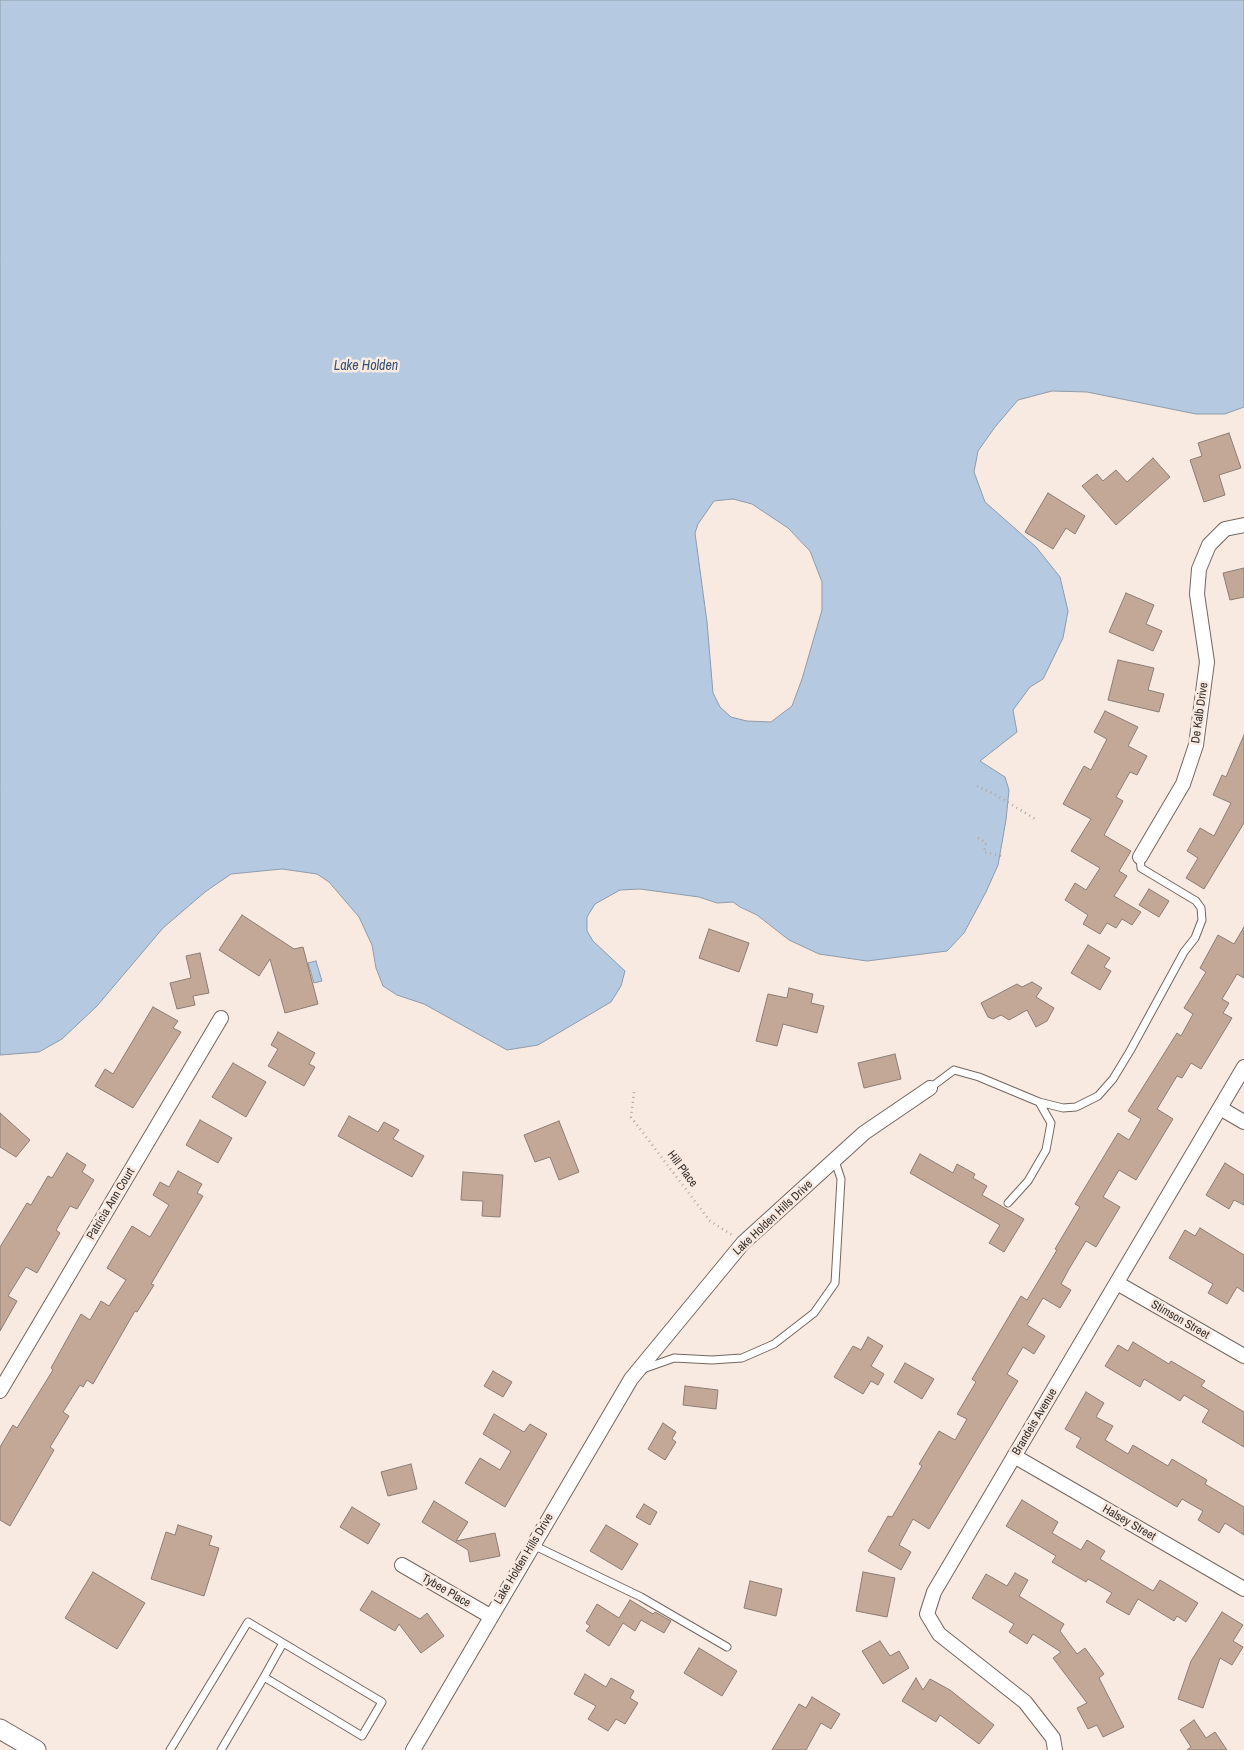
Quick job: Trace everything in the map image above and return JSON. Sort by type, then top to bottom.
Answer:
[{"type":"street","name":"De Kalb Drive","points":[[1140,857],[1183,784],[1196,745],[1207,662],[1197,594],[1199,569],[1209,545],[1225,529],[1244,526]]},
{"type":"street","name":"Patricia Ann Court","points":[[0,1391],[221,1018]]},
{"type":"street","name":"Brandeis Avenue","points":[[1055,1750],[1052,1738],[1025,1702],[939,1634],[928,1614],[934,1592],[1244,1068]]},
{"type":"street","name":"Lake Holden Hills Drive","points":[[413,1750],[532,1545],[638,1370],[743,1243],[864,1133],[930,1088]]},
{"type":"street","points":[[1220,1108],[1244,1122]]},
{"type":"street","name":"Stimson Street","points":[[1117,1283],[1244,1356]]},
{"type":"street","name":"Halsey Street","points":[[1014,1456],[1244,1590]]},
{"type":"street","name":"Tybee Place","points":[[402,1565],[490,1616]]},
{"type":"street","points":[[0,1729],[36,1750]]},
{"type":"lane","points":[[930,1088],[954,1070],[979,1077],[1039,1102],[1062,1108],[1076,1107],[1098,1096],[1113,1079],[1130,1051],[1184,952],[1195,938],[1202,920],[1201,908],[1196,901],[1141,868],[1140,857]]},
{"type":"lane","points":[[1008,1203],[1028,1181],[1046,1150],[1051,1123],[1039,1102]]},
{"type":"lane","points":[[638,1370],[674,1358],[712,1360],[742,1358],[774,1344],[814,1313],[835,1283],[841,1179],[835,1161]]},
{"type":"lane","points":[[532,1545],[641,1597],[727,1647]]},
{"type":"lane","points":[[170,1750],[248,1622],[382,1702],[362,1736],[264,1677]]},
{"type":"lane","points":[[221,1750],[283,1643]]},
{"type":"path","points":[[977,786],[996,794],[1037,820]]},
{"type":"path","points":[[978,838],[986,843],[984,852],[1002,856]]},
{"type":"path","name":"Hill Place","points":[[634,1092],[631,1117],[710,1220],[743,1243]]},
{"type":"water","name":"Lake Holden","points":[[0,0],[1244,0],[1244,407],[1225,414],[1196,414],[1087,392],[1052,391],[1018,400],[978,451],[974,472],[985,502],[1036,547],[1060,577],[1068,611],[1063,638],[1043,679],[1030,687],[1013,710],[1017,732],[980,761],[1005,777],[1009,790],[1006,820],[998,865],[986,892],[964,933],[947,951],[867,961],[819,954],[789,940],[757,915],[733,902],[717,903],[699,897],[640,889],[620,890],[595,904],[587,917],[587,931],[593,941],[625,971],[621,986],[611,1002],[538,1045],[507,1050],[424,1004],[397,995],[383,986],[376,968],[372,945],[359,917],[329,882],[317,874],[282,869],[231,874],[205,892],[163,928],[97,1006],[62,1039],[39,1052],[0,1055]],"holes":[[[733,499],[752,504],[788,528],[810,551],[822,582],[822,610],[802,679],[792,706],[771,722],[747,721],[731,717],[720,707],[713,693],[707,622],[695,533],[698,524],[714,501]]]},
{"type":"water","points":[[316,961],[322,981],[314,983],[308,963]]},
{"type":"building","points":[[1229,433],[1241,468],[1219,475],[1225,495],[1204,502],[1190,460],[1202,456],[1198,443]]},
{"type":"building","points":[[1153,458],[1170,477],[1116,525],[1082,486],[1097,474],[1103,481],[1116,470],[1127,482]]},
{"type":"building","points":[[1048,493],[1085,516],[1075,534],[1066,528],[1053,549],[1025,532]]},
{"type":"building","points":[[1244,568],[1244,597],[1230,600],[1223,573]]},
{"type":"building","points":[[1126,593],[1154,605],[1146,624],[1162,631],[1153,651],[1109,632]]},
{"type":"building","points":[[1118,660],[1154,668],[1148,690],[1164,694],[1159,712],[1108,700]]},
{"type":"building","points":[[1105,711],[1138,727],[1128,746],[1147,756],[1137,775],[1130,772],[1116,797],[1123,801],[1104,835],[1131,851],[1119,871],[1127,876],[1114,896],[1141,912],[1132,925],[1122,919],[1116,928],[1107,923],[1100,934],[1083,924],[1088,915],[1065,900],[1075,883],[1086,890],[1100,868],[1071,851],[1091,819],[1063,804],[1084,766],[1091,770],[1107,739],[1094,732]]},
{"type":"building","points":[[1244,735],[1244,823],[1204,889],[1186,878],[1198,858],[1187,851],[1200,828],[1214,836],[1231,803],[1213,795],[1222,775],[1226,777]]},
{"type":"building","points":[[1149,889],[1169,901],[1159,917],[1139,905]]},
{"type":"building","points":[[242,915],[294,949],[303,947],[318,1004],[285,1013],[270,959],[259,976],[219,950]]},
{"type":"building","points":[[1244,927],[1244,978],[1237,974],[1222,999],[1229,1003],[1223,1013],[1232,1018],[1201,1069],[1191,1063],[1182,1078],[1177,1076],[1157,1109],[1173,1119],[1136,1180],[1119,1170],[1103,1197],[1120,1207],[1096,1247],[1086,1241],[1069,1269],[1061,1284],[1071,1290],[1060,1308],[1043,1298],[1027,1325],[1045,1336],[1034,1354],[1023,1347],[1007,1374],[1018,1381],[929,1529],[913,1519],[899,1545],[911,1552],[901,1570],[868,1551],[888,1516],[892,1517],[922,1466],[919,1464],[939,1431],[955,1440],[967,1419],[957,1414],[976,1382],[972,1379],[1021,1296],[1027,1300],[1057,1250],[1055,1249],[1080,1207],[1075,1204],[1118,1133],[1129,1140],[1141,1119],[1128,1111],[1177,1033],[1181,1036],[1193,1014],[1184,1008],[1206,972],[1200,968],[1218,935],[1234,944]]},
{"type":"building","points":[[709,929],[749,943],[739,972],[699,958]]},
{"type":"building","points":[[1088,945],[1110,958],[1104,967],[1111,971],[1100,990],[1071,973]]},
{"type":"building","points":[[200,953],[209,993],[193,996],[195,1005],[177,1009],[170,983],[191,978],[186,956]]},
{"type":"building","points":[[1032,982],[1042,988],[1036,997],[1054,1008],[1047,1021],[1036,1027],[1027,1010],[1009,1020],[1001,1015],[993,1019],[988,1017],[981,1003],[1017,984],[1022,987]]},
{"type":"building","points":[[789,988],[813,994],[811,1003],[824,1006],[817,1033],[783,1024],[777,1046],[756,1041],[768,994],[787,998]]},
{"type":"building","points":[[153,1007],[178,1021],[173,1028],[181,1032],[133,1108],[95,1086],[105,1069],[113,1074]]},
{"type":"building","points":[[278,1032],[315,1053],[309,1064],[315,1067],[304,1086],[268,1066],[278,1049],[271,1045]]},
{"type":"building","points":[[895,1054],[901,1079],[864,1088],[858,1063]]},
{"type":"building","points":[[233,1063],[266,1082],[246,1117],[212,1097]]},
{"type":"building","points":[[0,1113],[30,1140],[16,1157],[0,1147]]},
{"type":"building","points":[[349,1116],[378,1132],[384,1122],[399,1130],[393,1139],[424,1156],[412,1177],[338,1136]]},
{"type":"building","points":[[200,1120],[232,1138],[218,1163],[186,1145]]},
{"type":"building","points":[[559,1121],[579,1172],[559,1180],[550,1157],[535,1162],[524,1135]]},
{"type":"building","points":[[67,1153],[86,1165],[82,1172],[94,1180],[77,1209],[70,1206],[56,1230],[60,1233],[37,1273],[26,1267],[8,1296],[17,1301],[0,1331],[0,1247],[27,1203],[31,1205],[48,1176],[52,1178]]},
{"type":"building","points":[[920,1154],[953,1173],[957,1164],[975,1174],[973,1178],[987,1186],[982,1195],[1024,1219],[1004,1252],[989,1243],[1000,1225],[910,1173]]},
{"type":"building","points":[[1225,1163],[1244,1175],[1244,1205],[1234,1200],[1229,1209],[1206,1195]]},
{"type":"building","points":[[178,1171],[202,1184],[197,1193],[203,1196],[151,1284],[154,1285],[137,1312],[135,1311],[93,1384],[87,1380],[83,1387],[80,1385],[63,1412],[69,1416],[50,1447],[54,1450],[10,1526],[0,1520],[0,1447],[13,1425],[17,1428],[53,1370],[51,1368],[81,1314],[90,1320],[101,1301],[109,1306],[126,1280],[107,1268],[132,1226],[150,1237],[169,1205],[153,1195],[160,1182],[169,1187]]},
{"type":"building","points":[[463,1172],[503,1175],[500,1217],[482,1216],[483,1201],[461,1200]]},
{"type":"building","points":[[1200,1228],[1244,1255],[1244,1292],[1237,1287],[1227,1304],[1208,1293],[1213,1284],[1169,1258],[1185,1230],[1195,1236]]},
{"type":"building","points":[[868,1337],[883,1346],[871,1366],[884,1374],[878,1385],[871,1381],[863,1394],[834,1377],[853,1346],[861,1350]]},
{"type":"building","points":[[1133,1342],[1169,1364],[1171,1361],[1205,1381],[1201,1386],[1244,1412],[1244,1447],[1202,1422],[1209,1410],[1184,1395],[1180,1401],[1144,1379],[1140,1387],[1105,1366],[1118,1345],[1128,1351]]},
{"type":"building","points":[[905,1363],[934,1379],[922,1399],[894,1382]]},
{"type":"building","points":[[493,1371],[512,1382],[503,1397],[484,1386]]},
{"type":"building","points":[[685,1386],[718,1390],[716,1409],[683,1405]]},
{"type":"building","points":[[1086,1392],[1104,1403],[1096,1417],[1113,1426],[1105,1440],[1128,1454],[1133,1445],[1168,1466],[1172,1459],[1207,1480],[1205,1484],[1244,1507],[1244,1535],[1225,1523],[1219,1533],[1198,1520],[1203,1511],[1182,1499],[1177,1507],[1076,1447],[1081,1438],[1065,1429]]},
{"type":"building","points":[[494,1414],[524,1432],[530,1424],[547,1434],[505,1507],[465,1483],[480,1458],[500,1470],[511,1451],[483,1434]]},
{"type":"building","points":[[663,1423],[676,1432],[672,1439],[676,1442],[665,1460],[648,1449]]},
{"type":"building","points":[[411,1464],[417,1489],[388,1496],[381,1472]]},
{"type":"building","points":[[1022,1500],[1058,1522],[1052,1533],[1081,1550],[1087,1540],[1105,1551],[1100,1559],[1153,1591],[1160,1580],[1198,1603],[1186,1622],[1177,1616],[1174,1621],[1138,1599],[1129,1615],[1106,1602],[1112,1593],[1088,1579],[1086,1582],[1052,1562],[1056,1556],[1006,1526]]},
{"type":"building","points":[[434,1501],[468,1522],[456,1541],[495,1533],[500,1556],[470,1562],[468,1550],[422,1522]]},
{"type":"building","points":[[644,1504],[657,1512],[650,1525],[636,1517]]},
{"type":"building","points":[[352,1507],[380,1524],[368,1544],[340,1527]]},
{"type":"building","points":[[178,1525],[212,1536],[209,1545],[219,1548],[204,1596],[151,1579],[166,1532],[175,1535]]},
{"type":"building","points":[[606,1525],[638,1544],[622,1570],[590,1551]]},
{"type":"building","points":[[93,1572],[145,1603],[117,1649],[65,1618]]},
{"type":"building","points":[[863,1572],[895,1578],[887,1617],[856,1611]]},
{"type":"building","points":[[1015,1573],[1028,1580],[1019,1596],[1064,1624],[1060,1631],[1077,1654],[1085,1648],[1104,1674],[1099,1678],[1124,1727],[1103,1737],[1097,1725],[1088,1729],[1077,1708],[1087,1703],[1053,1658],[1061,1652],[1033,1634],[1027,1644],[1009,1632],[1014,1624],[972,1598],[986,1574],[1007,1586]]},
{"type":"building","points":[[750,1581],[782,1589],[776,1616],[744,1608]]},
{"type":"building","points":[[372,1591],[420,1619],[427,1613],[444,1636],[421,1653],[399,1624],[395,1631],[360,1610]]},
{"type":"building","points":[[630,1600],[653,1614],[655,1612],[671,1621],[664,1633],[641,1620],[635,1631],[623,1623],[609,1646],[586,1631],[590,1626],[586,1623],[597,1604],[619,1618]]},
{"type":"building","points":[[1222,1612],[1243,1625],[1233,1641],[1243,1647],[1232,1665],[1220,1658],[1203,1708],[1178,1699],[1191,1661]]},
{"type":"building","points":[[880,1641],[890,1656],[899,1651],[909,1668],[883,1684],[862,1651]]},
{"type":"building","points":[[699,1648],[737,1671],[722,1696],[684,1673]]},
{"type":"building","points":[[585,1674],[606,1687],[611,1678],[634,1691],[630,1698],[638,1703],[625,1724],[616,1719],[608,1731],[588,1719],[596,1706],[574,1694]]},
{"type":"building","points":[[916,1678],[923,1690],[930,1679],[950,1690],[994,1725],[979,1744],[940,1715],[936,1722],[902,1701]]},
{"type":"building","points":[[812,1697],[840,1714],[831,1729],[821,1723],[806,1750],[772,1750],[799,1704],[806,1708]]},
{"type":"building","points":[[1194,1720],[1206,1738],[1215,1732],[1227,1750],[1187,1750],[1191,1747],[1180,1730]]}]
